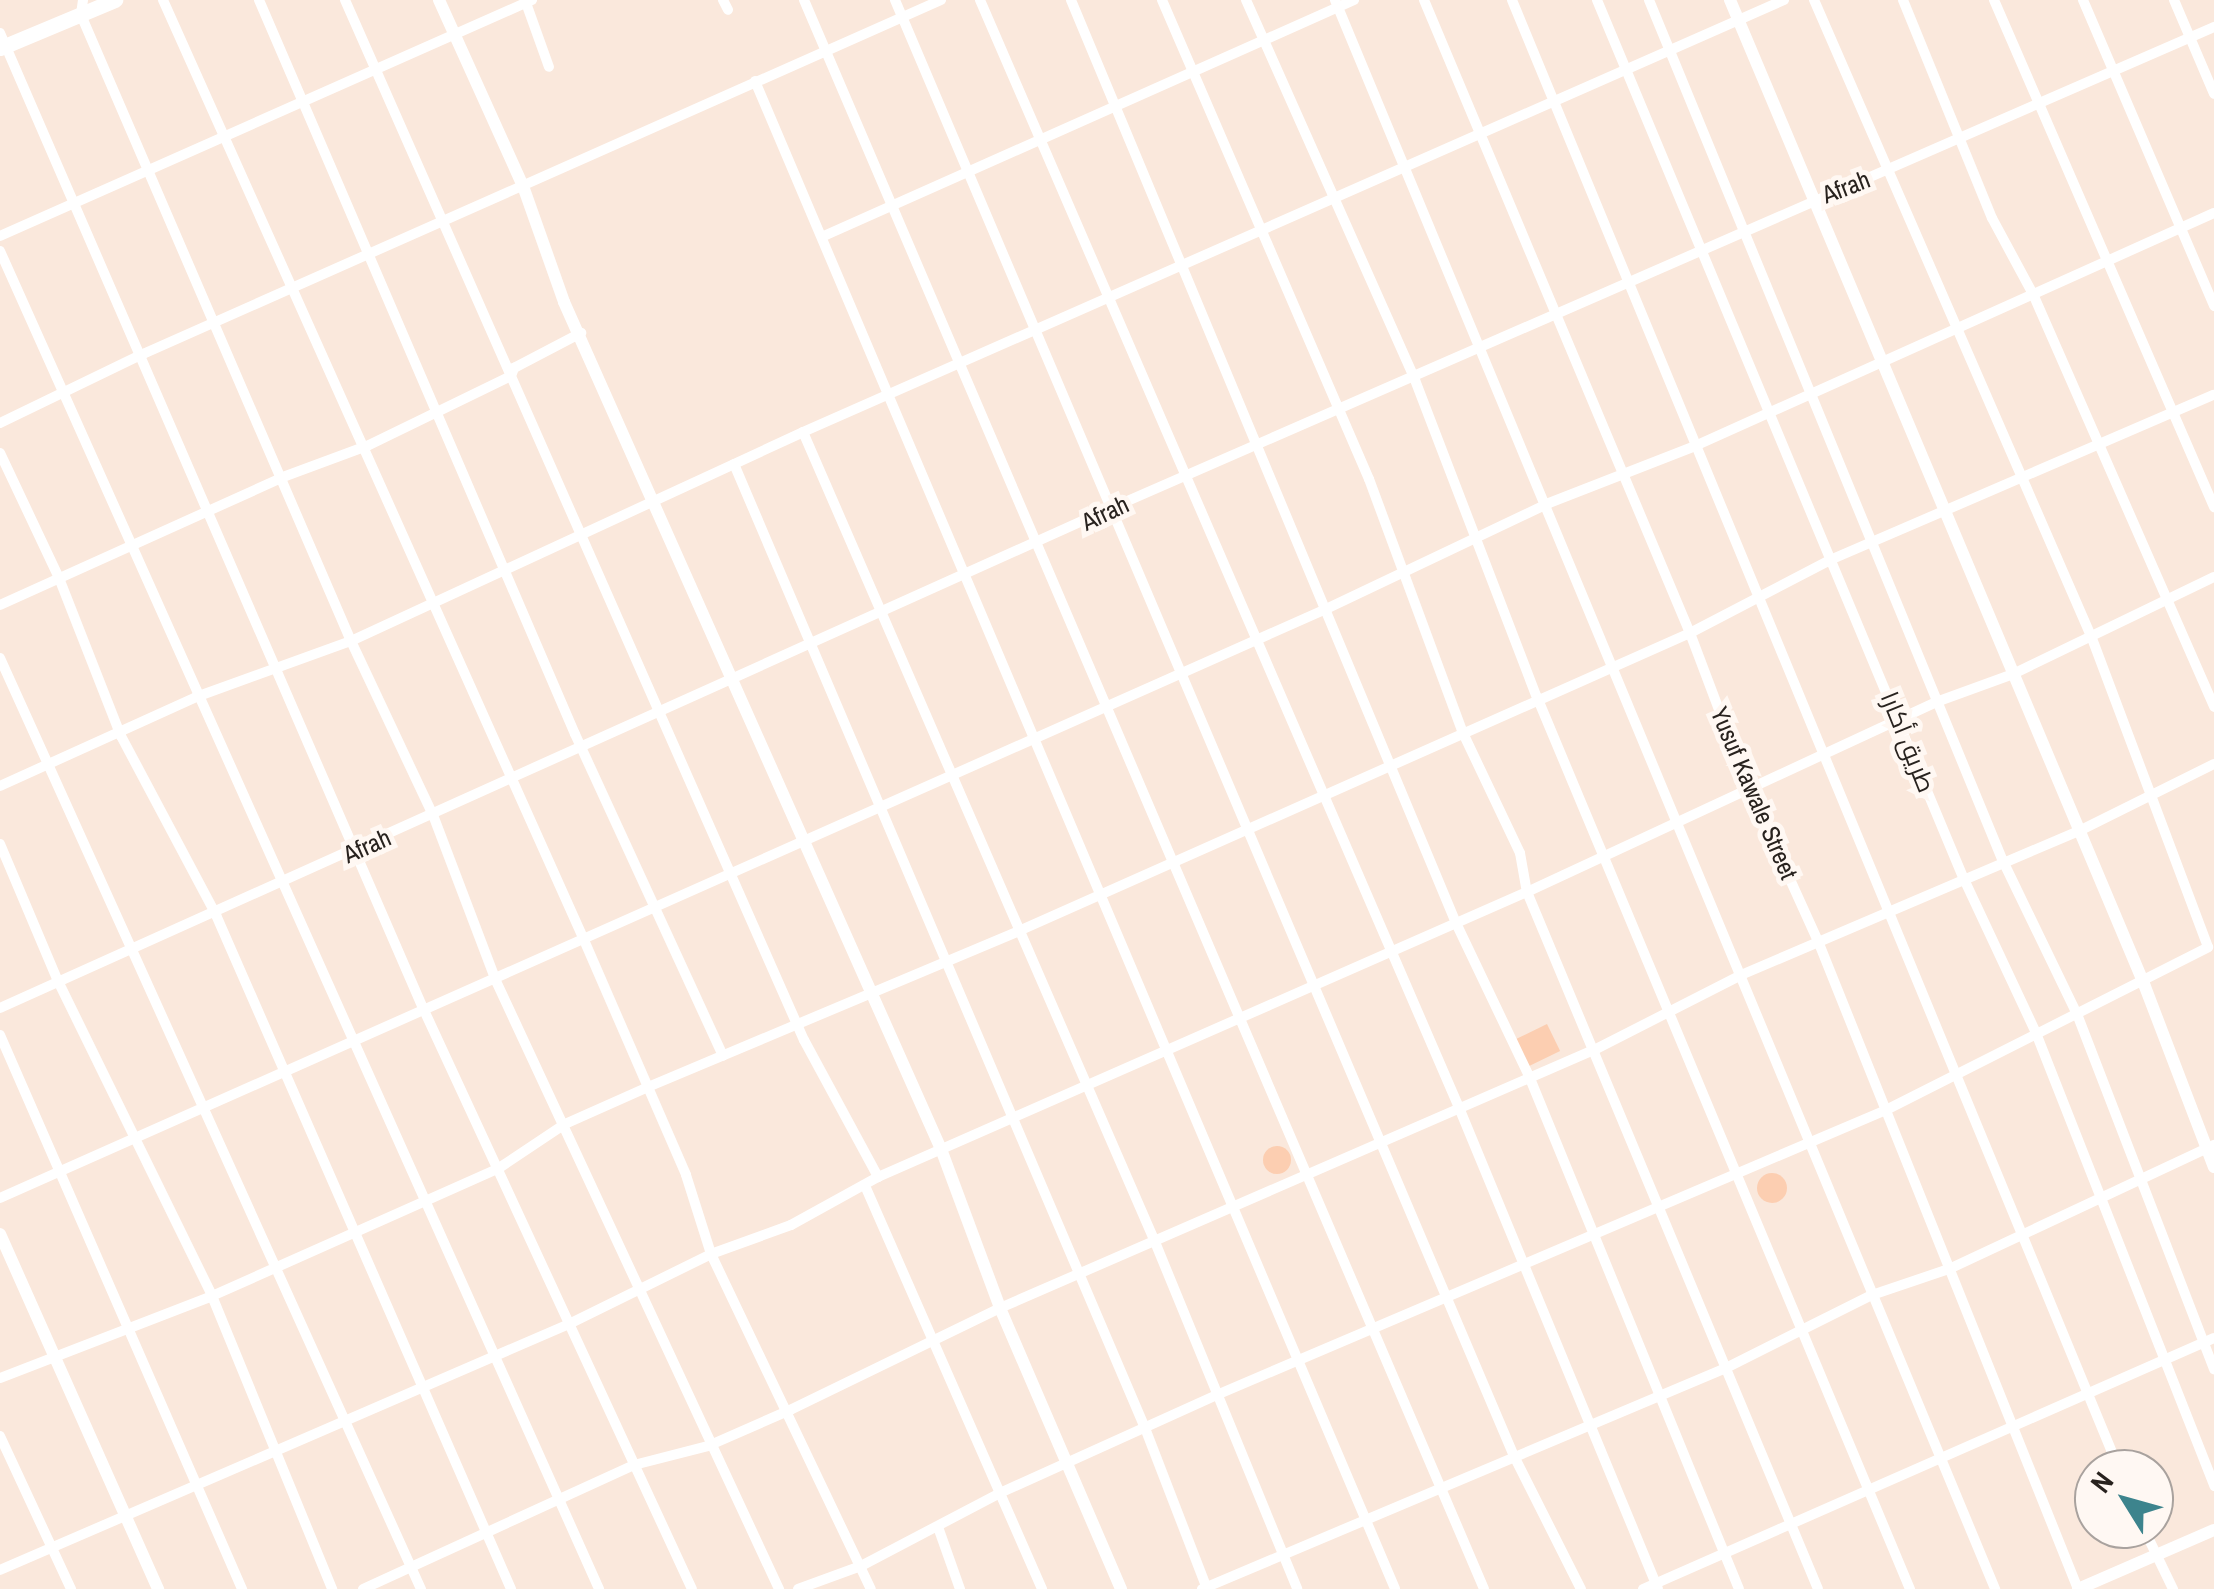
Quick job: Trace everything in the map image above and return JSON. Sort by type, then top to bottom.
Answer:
[{"type":"main road","points":[[2,42],[82,8],[115,0]]},
{"type":"street","points":[[162,0],[367,446],[584,940],[648,1087],[710,1254],[790,1410],[871,1589]]},
{"type":"street","points":[[259,0],[304,93],[302,104],[582,747],[658,904],[723,1056]]},
{"type":"street","points":[[345,0],[447,218],[510,376],[798,1024],[878,1177]]},
{"type":"street","points":[[439,0],[523,186],[581,334],[654,501],[737,680],[869,994],[941,1148],[1000,1308],[1121,1589]]},
{"type":"street","points":[[804,0],[956,366],[1038,544],[1484,1589]]},
{"type":"street","points":[[896,0],[1038,330],[1109,508],[1184,668],[1248,829],[1384,1140],[1514,1456],[1581,1589]]},
{"type":"street","points":[[0,423],[142,354],[755,80],[826,56],[942,0]]},
{"type":"street","points":[[980,0],[1044,139],[1386,952],[1460,1110],[1657,1587]]},
{"type":"street","points":[[1071,0],[1121,108],[1326,609],[1395,764],[1456,923],[1529,1076],[1738,1589]]},
{"type":"street","points":[[1162,0],[1340,412],[1406,572],[1463,732],[1520,853],[1526,892],[1596,1049],[1818,1589]]},
{"type":"street","points":[[1246,0],[1329,198],[1415,380],[1537,697],[1740,1174],[1868,1495],[1910,1589]]},
{"type":"street","points":[[826,235],[1121,108],[1264,44],[1336,4],[1354,0]]},
{"type":"street","name":"Yusuf Kawale Street","points":[[1424,0],[1558,314],[1619,476],[1690,633],[1748,789],[1818,941],[2078,1589]]},
{"type":"street","points":[[1512,0],[1888,911],[1958,1068],[2111,1449]]},
{"type":"street","name":"طريق أكارا","points":[[1597,0],[1963,876],[2036,1032],[2098,1198],[2211,1470],[2214,1486]]},
{"type":"street","points":[[1648,0],[2002,859],[2077,1014],[2208,1340],[2214,1369]]},
{"type":"street","points":[[1730,0],[2144,984],[2210,1147],[2214,1166]]},
{"type":"street","points":[[0,786],[122,736],[196,697],[351,642],[803,432],[1482,134],[1624,66],[1784,0]]},
{"type":"street","points":[[798,1589],[862,1566],[1002,1492],[1067,1466],[1218,1394],[1526,1265],[1590,1231],[1740,1174],[1886,1110],[1958,1068],[2203,954],[2210,940],[2091,636],[1814,0]]},
{"type":"street","points":[[1903,0],[1958,137],[2033,294],[2162,598],[2214,707]]},
{"type":"street","points":[[1994,0],[2214,507]]},
{"type":"street","points":[[2083,0],[2214,306]]},
{"type":"street","points":[[2174,0],[2214,94]]},
{"type":"street","points":[[0,236],[75,198],[150,173],[227,140],[528,1],[549,67]]},
{"type":"street","points":[[1336,4],[1549,503],[1610,666],[1995,1589]]},
{"type":"street","points":[[82,8],[351,642],[433,815],[496,981],[565,1124],[708,1446],[780,1589]]},
{"type":"street","name":"Afrah","points":[[0,1008],[131,946],[216,914],[281,882],[357,852],[582,747],[965,578],[1109,508],[1484,350],[1700,249],[1958,137],[2040,106],[2214,27]]},
{"type":"street","points":[[2,42],[75,198],[423,1008],[692,1589]]},
{"type":"street","points":[[755,80],[826,235],[888,396],[1102,890],[1163,1048],[1294,1362],[1395,1589]]},
{"type":"street","points":[[0,1198],[423,1008],[496,981],[658,904],[1184,668],[1326,609],[1549,503],[1695,446],[1953,325],[2033,294],[2214,213]]},
{"type":"street","points":[[0,252],[66,392],[196,697],[355,1038],[420,1201],[496,1356],[599,1589]]},
{"type":"street","points":[[0,605],[132,549],[282,476],[367,446],[510,376],[514,368],[581,334]]},
{"type":"street","points":[[0,1378],[212,1296],[277,1263],[499,1168],[565,1124],[1022,930],[1172,858],[1320,798],[1537,697],[1690,633],[1830,560],[1944,513],[2170,408],[2214,394]]},
{"type":"street","points":[[803,432],[1022,930],[1297,1589]]},
{"type":"street","points":[[0,453],[59,578],[122,736],[216,914],[511,1589]]},
{"type":"street","points":[[734,464],[816,645],[819,670],[1146,1428],[1205,1588],[1514,1456],[1590,1428],[1658,1394],[1726,1368],[1872,1295],[1949,1269],[2210,1147]]},
{"type":"street","points":[[0,1570],[54,1550],[569,1324],[710,1254],[791,1226],[866,1188],[878,1177],[941,1148],[1526,892],[1939,700],[2012,674],[2162,598],[2214,577]]},
{"type":"street","points":[[0,658],[200,1107],[277,1263],[421,1589]]},
{"type":"street","points":[[363,1589],[559,1504],[634,1465],[708,1446],[790,1410],[1000,1308],[1460,1110],[1818,941],[2002,859],[2077,832],[2214,764]]},
{"type":"street","points":[[0,844],[57,979],[138,1137],[212,1296],[332,1589]]},
{"type":"street","points":[[0,1035],[133,1326],[242,1589]]},
{"type":"street","points":[[866,1188],[1042,1589]]},
{"type":"street","points":[[0,1234],[158,1589]]},
{"type":"street","points":[[1643,1589],[1657,1587],[1724,1553],[1794,1528],[2012,1424],[2208,1340]]},
{"type":"street","points":[[0,1436],[71,1589]]},
{"type":"street","points":[[938,1526],[960,1589]]},
{"type":"street","points":[[2078,1589],[2214,1530]]},
{"type":"street","points":[[2151,1549],[2173,1589]]},
{"type":"shaded area","points":[[1547,1024],[1560,1051],[1529,1066],[1516,1039]]},
{"type":"shaded area","points":[[1277,1146],[1287,1150],[1291,1160],[1287,1170],[1277,1174],[1267,1170],[1263,1160],[1267,1150]]},
{"type":"shaded area","points":[[1772,1173],[1786,1182],[1787,1188],[1778,1202],[1772,1203],[1758,1194],[1757,1188],[1766,1174]]}]
